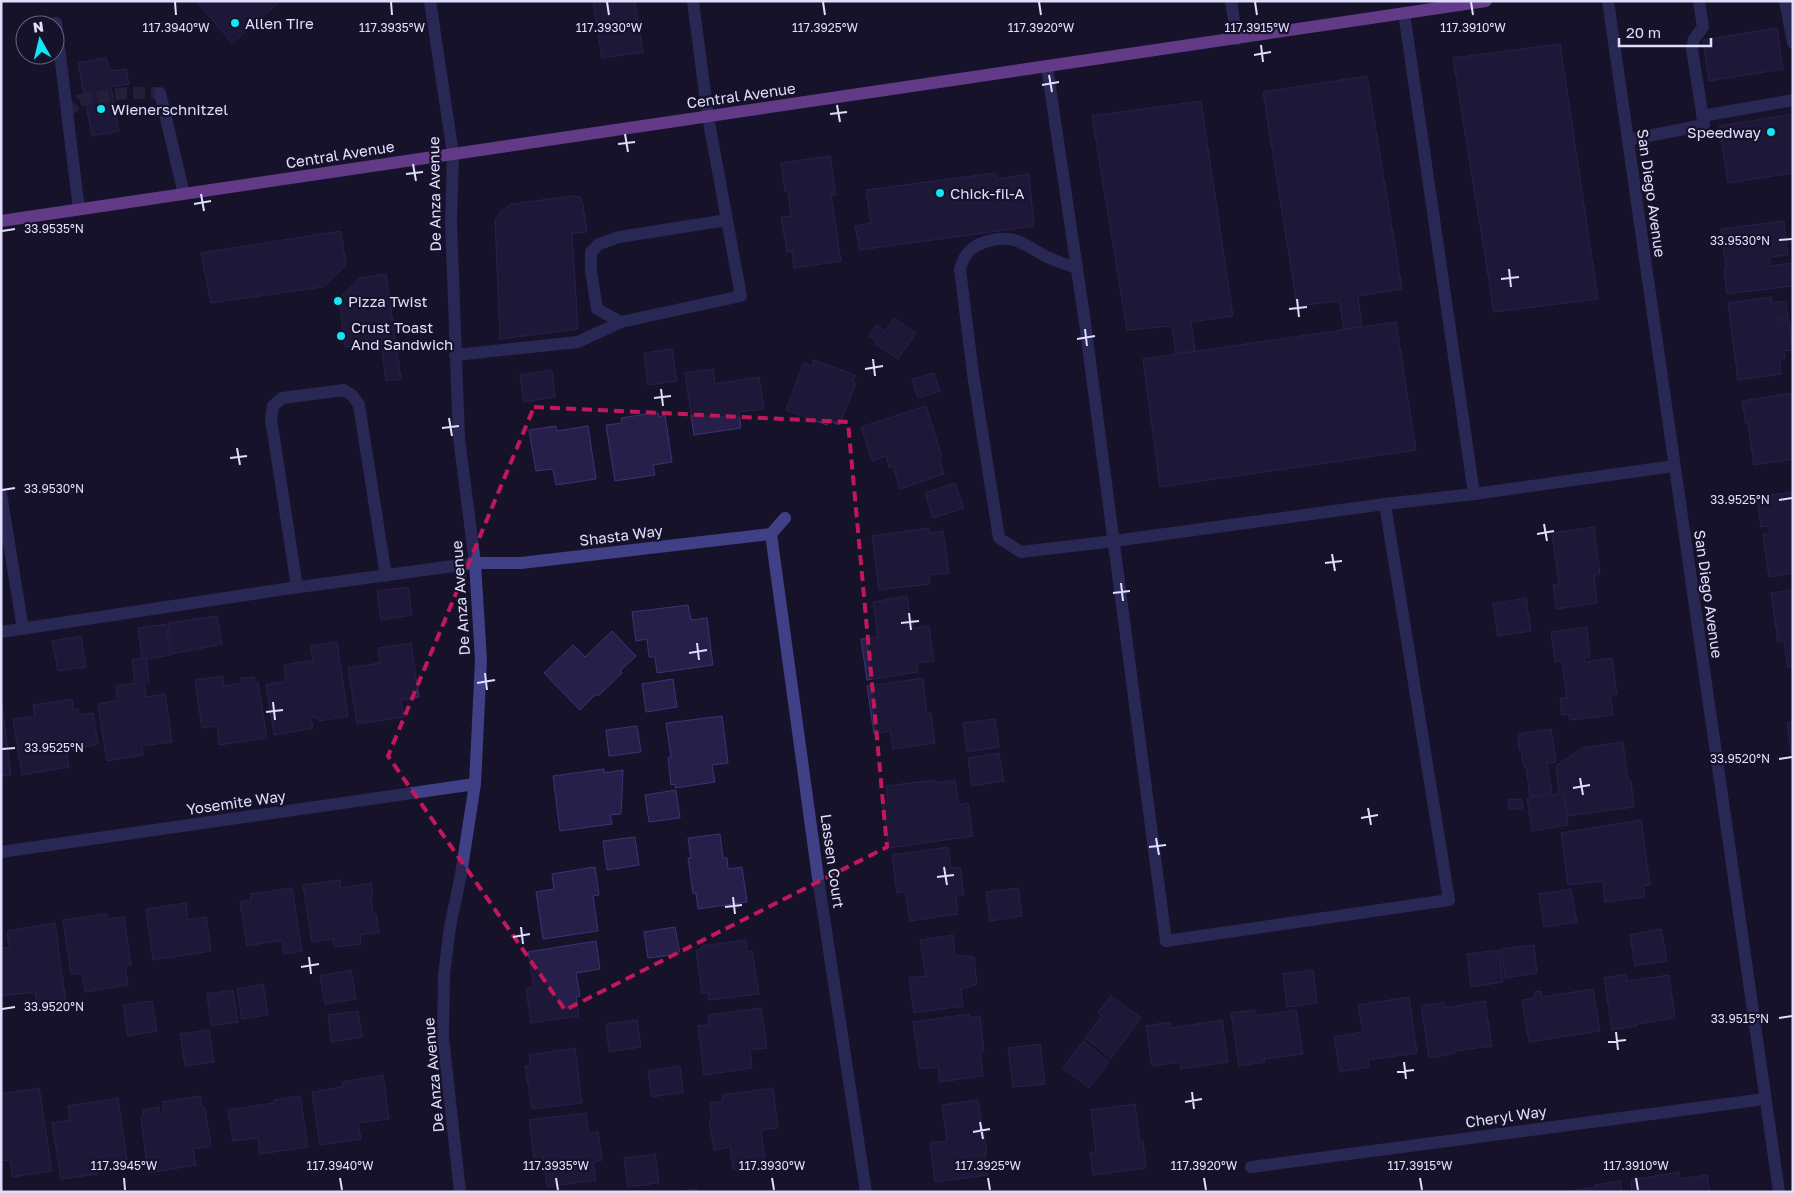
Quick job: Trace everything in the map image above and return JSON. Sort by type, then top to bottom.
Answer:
[{"type":"main road","name":"Central Avenue","points":[[1,221],[1486,1]]},
{"type":"street","name":"De Anza Avenue","points":[[430,1],[453,154],[451,222],[459,438],[475,562],[480,660],[475,784],[461,874],[450,927],[444,975],[443,1037],[460,1192]]},
{"type":"street","points":[[455,355],[578,342],[621,322],[741,296],[708,116],[693,1]]},
{"type":"street","points":[[1231,1],[1237,38]]},
{"type":"street","name":"San Diego Avenue","points":[[1608,1],[1779,1192]]},
{"type":"street","points":[[1628,140],[1704,125],[1692,49],[1694,39],[1703,27],[1699,1]]},
{"type":"street","points":[[1785,1],[1793,42]]},
{"type":"street","points":[[1404,14],[1474,494]]},
{"type":"street","points":[[61,65],[79,210]]},
{"type":"street","points":[[1047,67],[1077,268],[1166,942],[1449,900],[1385,504]]},
{"type":"street","points":[[160,93],[184,194]]},
{"type":"street","points":[[1702,116],[1793,100]]},
{"type":"street","points":[[621,322],[597,309],[591,271],[591,252],[599,244],[619,237],[727,220]]},
{"type":"street","points":[[1077,268],[1048,257],[1032,246],[1012,239],[994,240],[975,245],[964,256],[960,269],[973,374],[999,538],[1021,552],[1474,494],[1674,466]]},
{"type":"street","points":[[297,587],[271,419],[273,406],[282,398],[335,391],[344,390],[352,395],[359,405],[386,576]]},
{"type":"street","points":[[1,494],[23,629]]},
{"type":"street","points":[[771,534],[785,518]]},
{"type":"street","name":"Shasta Way","points":[[1,632],[475,562],[521,563],[771,534]]},
{"type":"street","name":"Lassen Court","points":[[771,534],[820,886],[866,1192]]},
{"type":"street","name":"Yosemite Way","points":[[1,852],[475,784]]},
{"type":"street","name":"Cheryl Way","points":[[1251,1167],[1765,1098]]},
{"type":"highlighted area","points":[[534,407],[848,422],[887,847],[565,1010],[388,756]]},
{"type":"building","name":"Allen Tire","points":[[200,1],[281,1],[232,43],[198,3]]},
{"type":"building","points":[[593,1],[635,1],[643,52],[602,58]]},
{"type":"building","points":[[1777,28],[1783,69],[1709,81],[1703,40]]},
{"type":"building","points":[[1560,44],[1598,299],[1494,312],[1453,58]]},
{"type":"building","name":"Wienerschnitzel","points":[[106,58],[110,71],[126,69],[129,84],[111,87],[119,131],[92,136],[78,63]]},
{"type":"building","points":[[1367,76],[1402,289],[1358,296],[1362,327],[1344,329],[1339,301],[1297,306],[1263,92]]},
{"type":"building","points":[[1201,101],[1233,316],[1191,322],[1195,351],[1176,354],[1172,326],[1127,330],[1092,116]]},
{"type":"building","points":[[1793,114],[1793,173],[1728,183],[1719,126]]},
{"type":"building","points":[[830,156],[836,195],[831,196],[841,261],[794,268],[792,251],[787,252],[781,217],[791,216],[788,192],[785,192],[781,163]]},
{"type":"building","points":[[995,173],[997,179],[1029,174],[1034,226],[860,250],[855,226],[871,223],[866,190]]},
{"type":"building","points":[[573,196],[580,197],[587,232],[572,233],[578,329],[500,339],[495,220],[500,212],[511,204]]},
{"type":"building","points":[[1784,221],[1788,255],[1770,257],[1770,266],[1793,263],[1793,286],[1727,294],[1721,229]]},
{"type":"building","points":[[341,231],[346,265],[323,287],[211,303],[201,253]]},
{"type":"building","points":[[386,274],[401,379],[386,381],[381,341],[345,347],[339,299],[360,278]]},
{"type":"building","points":[[1771,297],[1772,303],[1786,301],[1788,318],[1775,320],[1774,322],[1789,320],[1793,350],[1784,351],[1785,358],[1780,359],[1781,374],[1738,380],[1728,303]]},
{"type":"building","points":[[894,318],[916,333],[898,359],[875,344],[877,341],[869,336],[876,325],[885,331]]},
{"type":"building","points":[[1396,322],[1416,450],[1160,487],[1143,359]]},
{"type":"building","points":[[672,349],[677,381],[648,385],[644,353]]},
{"type":"building","points":[[814,360],[855,375],[853,382],[856,383],[839,425],[829,420],[827,425],[786,410],[804,363],[812,366]]},
{"type":"building","points":[[713,369],[715,384],[759,377],[764,409],[739,412],[741,428],[694,435],[685,373]]},
{"type":"building","points":[[552,370],[555,397],[524,402],[520,375]]},
{"type":"building","points":[[934,373],[940,391],[918,398],[912,379]]},
{"type":"building","points":[[1793,393],[1793,459],[1754,465],[1748,424],[1746,424],[1742,401]]},
{"type":"building","points":[[926,406],[942,457],[939,458],[944,474],[900,489],[893,466],[889,467],[886,456],[872,461],[861,427]]},
{"type":"building","points":[[658,412],[659,417],[665,415],[672,462],[653,465],[655,475],[615,481],[606,425],[622,423],[621,418]]},
{"type":"building","points":[[556,426],[557,431],[588,426],[596,479],[556,485],[553,469],[536,471],[529,430]]},
{"type":"building","points":[[955,483],[964,508],[933,518],[925,493]]},
{"type":"building","points":[[1792,492],[1793,573],[1769,577],[1763,534],[1770,534],[1769,526],[1761,527],[1757,497]]},
{"type":"building","points":[[1594,527],[1600,574],[1594,575],[1597,603],[1556,609],[1553,585],[1559,584],[1552,533]]},
{"type":"building","points":[[929,528],[929,533],[943,531],[949,573],[929,575],[930,584],[879,590],[872,536]]},
{"type":"building","points":[[408,587],[412,615],[381,620],[377,591]]},
{"type":"building","points":[[1793,590],[1793,667],[1788,667],[1784,641],[1778,642],[1771,593]]},
{"type":"building","points":[[907,596],[910,619],[913,619],[914,628],[929,626],[934,661],[917,663],[918,672],[867,680],[861,639],[878,637],[873,602]]},
{"type":"building","points":[[1526,598],[1531,631],[1498,636],[1493,604]]},
{"type":"building","points":[[688,605],[691,620],[707,618],[713,665],[657,673],[655,657],[649,657],[647,639],[636,641],[632,612]]},
{"type":"building","points":[[217,616],[222,644],[173,654],[168,623]]},
{"type":"building","points":[[166,624],[171,655],[146,659],[149,682],[144,683],[146,697],[165,694],[172,742],[142,746],[143,755],[107,761],[98,704],[118,700],[116,686],[135,683],[132,660],[142,658],[138,628]]},
{"type":"building","points":[[1587,627],[1590,657],[1584,658],[1585,662],[1612,658],[1617,694],[1610,695],[1613,715],[1570,720],[1569,714],[1562,715],[1560,698],[1567,698],[1562,661],[1555,662],[1551,632]]},
{"type":"building","points":[[612,631],[636,656],[620,671],[622,673],[580,710],[544,673],[573,645],[585,657]]},
{"type":"building","points":[[81,636],[86,667],[58,671],[52,641]]},
{"type":"building","points":[[337,642],[348,716],[319,721],[318,717],[311,718],[313,728],[274,735],[266,685],[286,681],[284,665],[313,660],[310,646]]},
{"type":"building","points":[[411,643],[419,697],[401,700],[404,717],[357,724],[348,668],[380,663],[378,648]]},
{"type":"building","points":[[223,676],[224,686],[242,683],[241,678],[254,677],[255,682],[258,682],[267,738],[219,745],[217,726],[202,728],[195,680]]},
{"type":"building","points":[[923,678],[927,713],[931,713],[935,743],[893,749],[890,731],[874,734],[867,686]]},
{"type":"building","points":[[673,679],[677,707],[646,712],[642,684]]},
{"type":"building","points":[[1,698],[11,775],[1,776]]},
{"type":"building","points":[[72,699],[74,710],[78,709],[79,715],[93,713],[98,744],[67,751],[69,767],[22,775],[13,719],[35,716],[33,705]]},
{"type":"building","points":[[722,716],[728,763],[712,765],[715,782],[675,788],[675,784],[671,785],[668,758],[671,757],[666,723]]},
{"type":"building","points":[[995,719],[999,747],[967,752],[963,723]]},
{"type":"building","points":[[1793,722],[1793,759],[1792,759],[1787,723]]},
{"type":"building","points":[[637,726],[641,752],[609,756],[606,730]]},
{"type":"building","points":[[1551,729],[1556,762],[1547,763],[1552,793],[1530,796],[1526,766],[1524,767],[1521,750],[1519,750],[1518,734]]},
{"type":"building","points":[[1623,742],[1628,781],[1631,781],[1634,807],[1567,816],[1564,795],[1568,825],[1532,831],[1527,798],[1559,794],[1556,766],[1582,748]]},
{"type":"building","points":[[999,753],[1004,781],[972,786],[968,758]]},
{"type":"building","points":[[604,769],[604,773],[623,770],[621,814],[610,815],[612,824],[560,831],[553,776]]},
{"type":"building","points":[[934,780],[935,783],[955,780],[959,805],[968,803],[973,836],[889,848],[883,805],[888,804],[886,786]]},
{"type":"building","points":[[676,790],[680,818],[649,822],[645,795]]},
{"type":"building","points":[[1522,799],[1523,808],[1509,810],[1508,800]]},
{"type":"building","points":[[1641,820],[1650,885],[1643,886],[1645,897],[1605,902],[1603,881],[1568,885],[1561,833]]},
{"type":"building","points":[[720,834],[723,858],[727,858],[728,869],[742,867],[747,902],[698,909],[696,893],[693,893],[688,858],[691,858],[688,838]]},
{"type":"building","points":[[635,837],[639,865],[607,870],[603,841]]},
{"type":"building","points":[[948,847],[951,868],[960,867],[964,895],[956,896],[958,914],[910,921],[905,892],[897,893],[892,855]]},
{"type":"building","points":[[595,867],[599,895],[593,896],[598,931],[543,939],[536,892],[554,889],[552,874]]},
{"type":"building","points":[[340,880],[341,888],[371,883],[373,914],[376,914],[379,932],[360,935],[361,944],[334,947],[333,939],[312,942],[303,885]]},
{"type":"building","points":[[292,888],[302,951],[284,954],[282,940],[247,946],[240,902],[251,900],[250,894]]},
{"type":"building","points":[[1018,888],[1022,916],[990,921],[986,892]]},
{"type":"building","points":[[1571,889],[1577,922],[1544,927],[1539,894]]},
{"type":"building","points":[[186,903],[188,920],[206,917],[211,951],[153,960],[146,909]]},
{"type":"building","points":[[106,914],[107,919],[124,917],[131,965],[125,966],[128,985],[85,992],[82,973],[71,974],[63,920]]},
{"type":"building","points":[[55,923],[66,1003],[38,1008],[35,992],[1,996],[1,949],[9,947],[7,931]]},
{"type":"building","points":[[675,927],[680,954],[648,958],[644,932]]},
{"type":"building","points":[[1661,929],[1667,961],[1635,966],[1630,935]]},
{"type":"building","points":[[953,935],[955,955],[974,957],[977,984],[961,989],[963,1006],[914,1013],[909,978],[926,976],[920,940]]},
{"type":"building","points":[[746,940],[747,952],[752,951],[759,994],[709,1000],[708,992],[702,993],[696,950],[702,949],[701,946]]},
{"type":"building","points":[[596,941],[600,969],[576,973],[580,996],[576,997],[579,1016],[531,1023],[526,988],[534,987],[528,952]]},
{"type":"building","points":[[1534,945],[1537,973],[1505,978],[1501,949]]},
{"type":"building","points":[[1499,950],[1503,982],[1471,987],[1467,954]]},
{"type":"building","points":[[351,970],[356,999],[325,1004],[320,976]]},
{"type":"building","points":[[1313,970],[1317,1003],[1287,1007],[1283,974]]},
{"type":"building","points":[[1626,974],[1627,981],[1669,975],[1675,1018],[1612,1030],[1604,978]]},
{"type":"building","points":[[263,984],[268,1015],[242,1019],[237,989]]},
{"type":"building","points":[[1593,989],[1600,1031],[1529,1042],[1522,1000],[1535,998],[1534,992],[1541,991],[1542,997]]},
{"type":"building","points":[[233,990],[238,1022],[211,1026],[207,994]]},
{"type":"building","points":[[1111,996],[1141,1018],[1111,1058],[1085,1038],[1102,1016],[1098,1013]]},
{"type":"building","points":[[1409,997],[1417,1053],[1368,1060],[1369,1067],[1340,1072],[1334,1037],[1363,1032],[1358,1005]]},
{"type":"building","points":[[152,1001],[157,1031],[128,1036],[123,1005]]},
{"type":"building","points":[[1485,1001],[1492,1046],[1455,1051],[1455,1053],[1429,1058],[1421,1006],[1444,1002],[1445,1008]]},
{"type":"building","points":[[761,1008],[767,1048],[750,1050],[752,1068],[704,1075],[698,1026],[709,1024],[708,1015]]},
{"type":"building","points":[[1254,1010],[1255,1016],[1296,1010],[1303,1054],[1264,1059],[1265,1062],[1239,1066],[1231,1013]]},
{"type":"building","points":[[358,1011],[362,1037],[331,1042],[328,1015]]},
{"type":"building","points":[[969,1014],[970,1018],[980,1016],[984,1051],[980,1052],[983,1076],[940,1082],[938,1067],[920,1069],[913,1022]]},
{"type":"building","points":[[637,1020],[641,1047],[609,1052],[606,1024]]},
{"type":"building","points":[[1222,1020],[1228,1062],[1181,1069],[1180,1062],[1152,1066],[1146,1026],[1170,1022],[1171,1028]]},
{"type":"building","points":[[209,1030],[214,1062],[185,1066],[180,1034]]},
{"type":"building","points":[[1083,1041],[1109,1062],[1089,1088],[1063,1068]]},
{"type":"building","points":[[1040,1044],[1045,1084],[1013,1087],[1008,1048]]},
{"type":"building","points":[[575,1048],[582,1103],[532,1109],[525,1066],[531,1066],[529,1055]]},
{"type":"building","points":[[680,1066],[683,1092],[652,1097],[648,1071]]},
{"type":"building","points":[[383,1075],[389,1119],[358,1123],[361,1139],[320,1145],[312,1092],[343,1087],[342,1082]]},
{"type":"building","points":[[39,1088],[52,1171],[12,1177],[10,1160],[1,1161],[1,1094]]},
{"type":"building","points":[[773,1088],[778,1128],[761,1130],[766,1166],[733,1170],[730,1147],[714,1150],[709,1120],[712,1119],[710,1103],[723,1101],[722,1095]]},
{"type":"building","points":[[200,1096],[202,1108],[205,1108],[211,1146],[193,1149],[196,1165],[148,1173],[141,1117],[143,1116],[142,1110],[159,1107],[160,1114],[164,1113],[162,1102]]},
{"type":"building","points":[[300,1096],[308,1147],[260,1154],[258,1138],[233,1141],[228,1110],[274,1103],[274,1100]]},
{"type":"building","points":[[118,1098],[127,1160],[96,1165],[98,1174],[61,1179],[52,1123],[70,1120],[68,1106]]},
{"type":"building","points":[[978,1100],[987,1153],[985,1153],[988,1175],[935,1182],[930,1143],[947,1141],[942,1105]]},
{"type":"building","points":[[1135,1104],[1140,1142],[1143,1141],[1146,1168],[1093,1175],[1090,1153],[1096,1152],[1091,1110]]},
{"type":"building","points":[[586,1113],[589,1133],[598,1132],[602,1160],[593,1162],[596,1180],[547,1187],[543,1157],[534,1158],[529,1120]]},
{"type":"building","points":[[655,1154],[659,1183],[628,1187],[624,1158]]},
{"type":"building","points":[[1679,1172],[1680,1179],[1707,1175],[1710,1192],[1632,1192],[1631,1180]]},
{"type":"building","points":[[1620,1181],[1622,1192],[1568,1192],[1595,1187],[1595,1185]]},
{"type":"building","points":[[697,1189],[697,1192],[679,1192]]},
{"type":"tunnel","points":[[67,113],[80,100],[126,93],[160,93]]},
{"type":"place","name":"Allen Tire","points":[[235,23]]},
{"type":"place","name":"Wienerschnitzel","points":[[101,109]]},
{"type":"place","name":"Speedway","points":[[1771,132]]},
{"type":"place","name":"Chick-fil-A","points":[[940,193]]},
{"type":"place","name":"Pizza Twist","points":[[338,301]]},
{"type":"place","name":"Crust Toast And Sandwich","points":[[341,336]]}]
